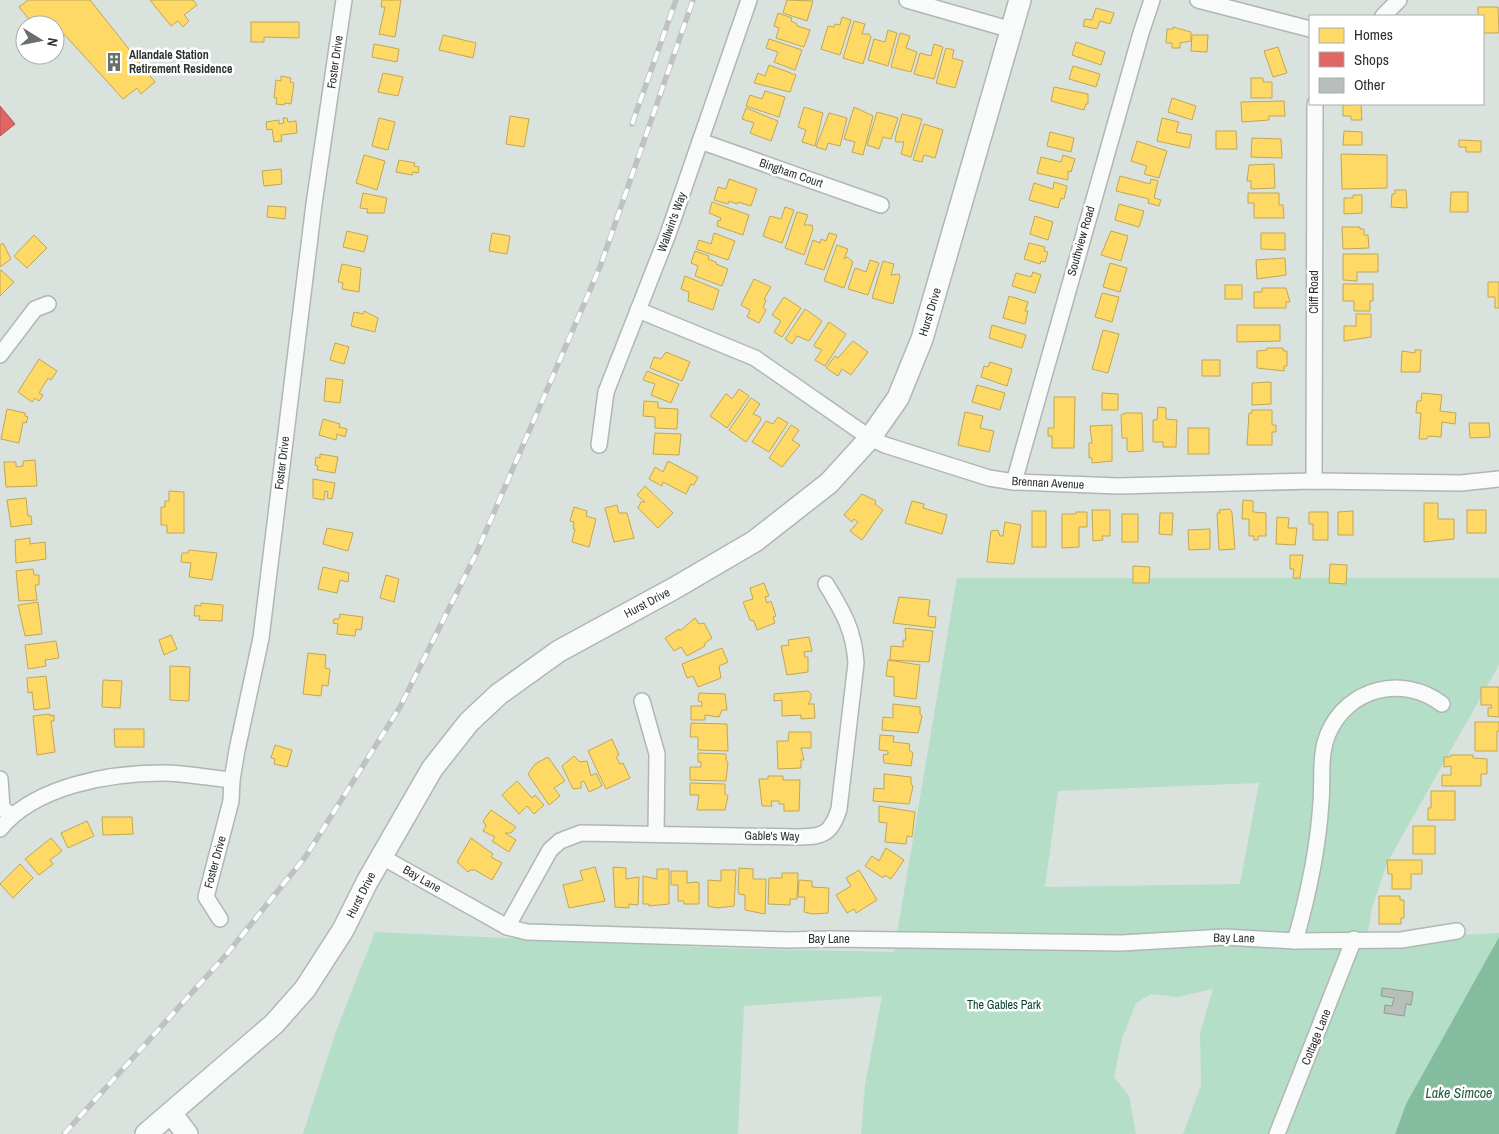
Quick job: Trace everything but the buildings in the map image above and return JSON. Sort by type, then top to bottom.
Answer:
[{"type":"street","name":"Foster Drive","points":[[220,919],[206,897],[231,800],[232,780],[261,638],[314,204],[344,0]]},
{"type":"street","name":"Wallwin's Way","points":[[599,445],[606,392],[668,234],[749,0]]},
{"type":"street","points":[[907,0],[1012,30]]},
{"type":"street","name":"Hurst Drive","points":[[146,1134],[274,1024],[305,989],[339,937],[418,790],[436,763],[470,722],[499,694],[559,651],[682,585],[755,541],[829,483],[870,438],[898,398],[922,339],[1020,0]]},
{"type":"street","name":"Southview Road","points":[[1014,482],[1138,42],[1152,0]]},
{"type":"street","points":[[1198,0],[1309,29]]},
{"type":"street","points":[[1384,15],[1399,0]]},
{"type":"street","name":"Cliff Road","points":[[1314,481],[1315,105]]},
{"type":"street","name":"Bingham Court","points":[[700,141],[881,205]]},
{"type":"street","points":[[0,355],[35,309],[48,304]]},
{"type":"street","name":"Brennan Avenue","points":[[638,310],[755,358],[870,438],[934,462],[989,478],[1014,482],[1118,486],[1314,481],[1461,483],[1499,479]]},
{"type":"street","name":"Gable's Way","points":[[507,927],[550,850],[560,841],[581,833],[815,837],[825,834],[835,822],[839,809],[856,663],[854,641],[849,624],[826,584]]},
{"type":"street","points":[[1295,941],[1310,889],[1322,803],[1323,754],[1326,739],[1333,722],[1354,700],[1382,689],[1410,689],[1429,696],[1442,704]]},
{"type":"street","points":[[642,701],[657,754],[656,834]]},
{"type":"street","points":[[0,829],[11,815],[35,799],[96,778],[163,773],[232,780]]},
{"type":"street","points":[[0,779],[2,808],[11,815]]},
{"type":"street","name":"Bay Lane","points":[[382,857],[507,927],[526,932],[789,940],[1120,943],[1233,936],[1295,941],[1402,940],[1457,931]]},
{"type":"street","name":"Cottage Lane","points":[[1277,1134],[1354,940]]},
{"type":"street","points":[[170,1113],[187,1134]]},
{"type":"green space","name":"The Gables Park","points":[[957,578],[1499,578],[1499,665],[1387,863],[1372,908],[1368,932],[1384,939],[1499,933],[1499,937],[1406,1104],[1395,1134],[1183,1134],[1201,1085],[1200,1033],[1213,989],[1177,997],[1151,994],[1136,1003],[1122,1039],[1114,1077],[1129,1096],[1136,1134],[861,1134],[865,1085],[882,996],[744,1006],[738,1134],[303,1134],[335,1034],[375,932],[723,948],[894,952]],"holes":[[[1259,783],[1240,884],[1045,887],[1058,791]]]},
{"type":"water","name":"Lake Simcoe","points":[[1499,937],[1499,1134],[1395,1134],[1406,1104]]},
{"type":"railway","points":[[632,124],[676,0]]},
{"type":"railway","points":[[64,1134],[226,955],[306,856],[400,707],[476,554],[600,267],[693,0]]},
{"type":"place","name":"Allandale Station Retirement Residence","points":[[114,62]]}]
